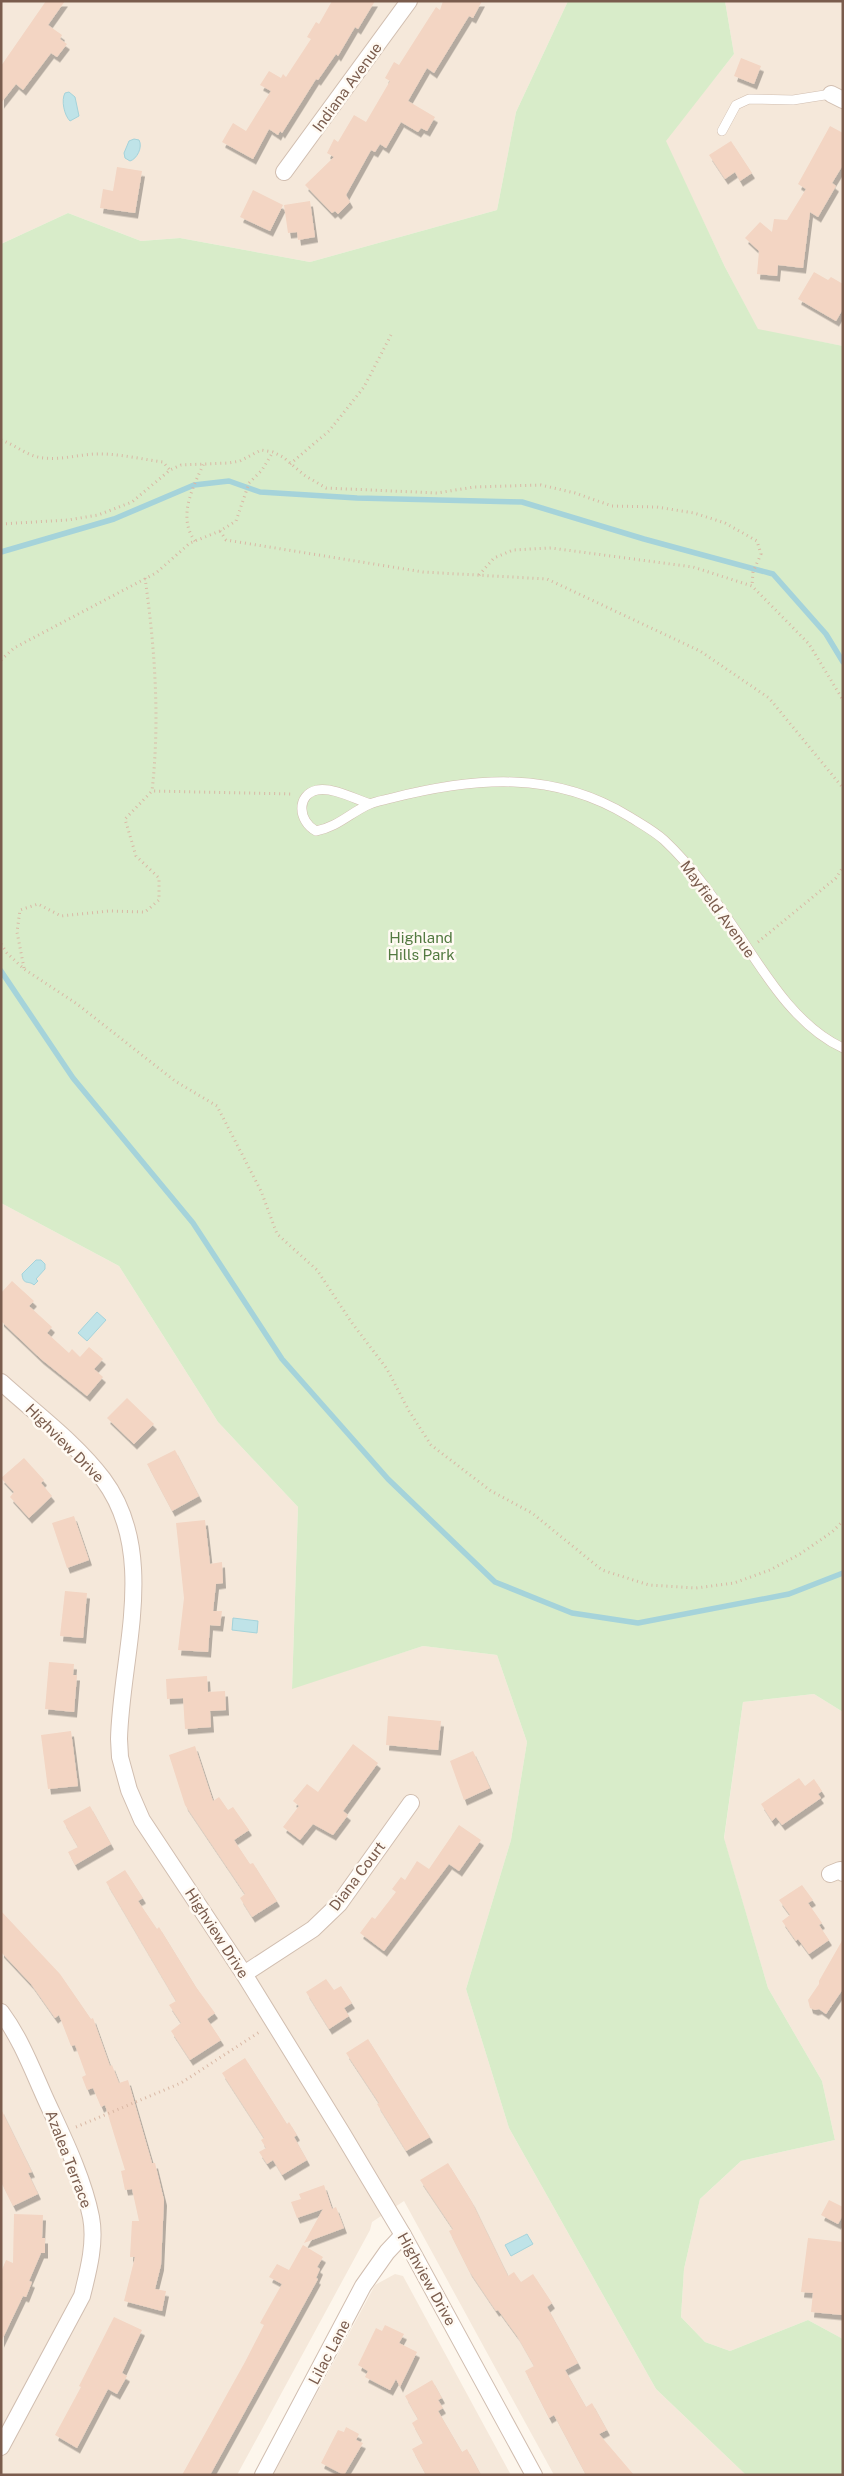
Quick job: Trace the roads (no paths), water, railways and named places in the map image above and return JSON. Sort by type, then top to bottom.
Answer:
[{"type":"street","name":"Indiana Avenue","points":[[284,172],[409,1]]},
{"type":"street","name":"Highview Drive","points":[[1,1382],[58,1432],[94,1468],[111,1491],[125,1523],[132,1554],[133,1583],[119,1714],[120,1757],[142,1820],[244,1974],[403,2235],[534,2475]]},
{"type":"street","name":"Diana Court","points":[[244,1974],[313,1929],[339,1904],[410,1803]]},
{"type":"street","name":"Azalea Terrace","points":[[1,2012],[27,2056],[61,2133],[91,2217],[88,2271],[82,2296],[1,2447]]},
{"type":"street","name":"Lilac Lane","points":[[263,2475],[363,2286],[387,2252],[403,2235]]},
{"type":"lane","points":[[722,131],[736,105],[749,99],[793,100],[837,97]]},
{"type":"lane","name":"Mayfield Avenue","points":[[370,804],[317,790],[309,794],[303,804],[302,814],[304,821],[316,831],[337,824],[370,804],[452,784],[492,780],[544,784],[602,802],[640,823],[662,838],[674,850],[705,885],[749,950],[797,1012],[817,1032],[843,1048]]},
{"type":"water","points":[[69,92],[75,97],[79,116],[70,121],[66,115],[63,103],[65,93]]},
{"type":"water","points":[[139,140],[140,149],[135,158],[130,161],[125,158],[124,153],[129,141]]},
{"type":"water","points":[[36,1260],[41,1260],[45,1264],[45,1269],[36,1279],[38,1281],[34,1285],[25,1281],[22,1274]]},
{"type":"water","points":[[97,1312],[106,1320],[87,1341],[78,1333]]},
{"type":"water","points":[[233,1618],[258,1621],[257,1633],[232,1630]]},
{"type":"water","points":[[527,2234],[533,2244],[511,2256],[505,2245]]},
{"type":"waterway","points":[[1,552],[114,519],[194,485],[229,481],[260,492],[357,498],[522,502],[644,539],[773,574],[826,634],[843,662]]},
{"type":"waterway","points":[[1,971],[73,1078],[193,1223],[282,1359],[388,1479],[495,1582],[572,1613],[638,1623],[789,1594],[843,1573]]},
{"type":"park label","name":"Highland Hills Park","points":[[421,946]]}]
